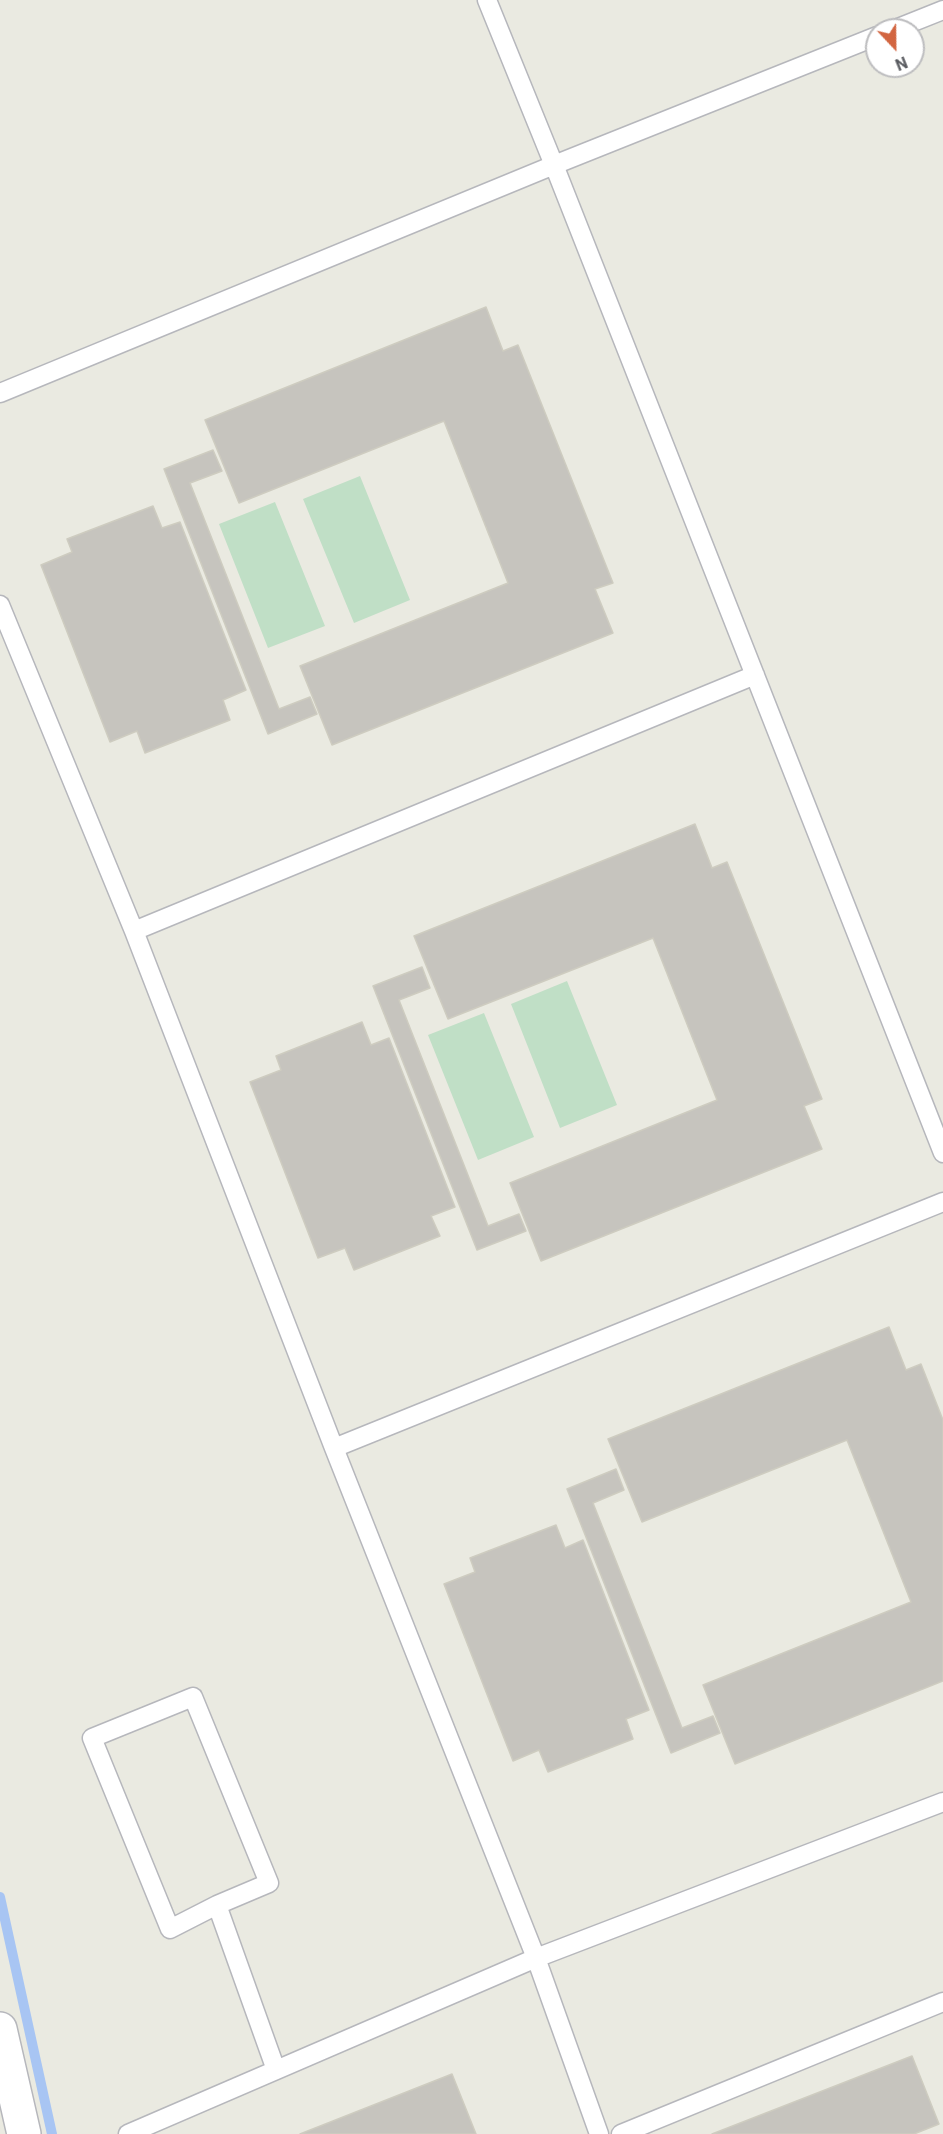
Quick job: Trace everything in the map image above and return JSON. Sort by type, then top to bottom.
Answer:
[{"type":"street","points":[[0,2029],[24,2134]]},
{"type":"lane","points":[[487,0],[943,1153]]},
{"type":"lane","points":[[923,18],[943,10]]},
{"type":"lane","points":[[0,393],[554,165],[865,41]]},
{"type":"lane","points":[[0,605],[134,931],[334,1448],[536,1958],[599,2134]]},
{"type":"lane","points":[[134,931],[755,675]]},
{"type":"lane","points":[[334,1448],[943,1202]]},
{"type":"lane","points":[[193,1697],[269,1883],[217,1905],[170,1929],[92,1738],[193,1697]]},
{"type":"lane","points":[[128,2134],[536,1958],[943,1802]]},
{"type":"lane","points":[[217,1905],[276,2070]]},
{"type":"lane","points":[[621,2134],[943,2002]]},
{"type":"green space","points":[[360,476],[410,600],[354,623],[303,499]]},
{"type":"green space","points":[[275,502],[325,626],[268,648],[219,524]]},
{"type":"green space","points":[[567,981],[617,1105],[560,1128],[511,1004]]},
{"type":"green space","points":[[484,1013],[534,1137],[478,1160],[428,1035]]},
{"type":"building","points":[[486,307],[503,351],[518,345],[613,583],[595,589],[613,633],[332,745],[300,666],[508,583],[444,421],[239,503],[205,420]]},
{"type":"building","points":[[213,450],[222,471],[190,483],[279,709],[310,697],[317,714],[268,734],[164,469]]},
{"type":"building","points":[[153,506],[162,528],[180,522],[246,690],[223,700],[230,720],[145,753],[137,731],[110,742],[41,565],[72,552],[67,539]]},
{"type":"building","points":[[695,824],[712,868],[727,862],[822,1099],[804,1106],[822,1149],[541,1261],[510,1183],[717,1100],[653,938],[448,1019],[414,936]]},
{"type":"building","points":[[422,967],[430,988],[399,1000],[488,1226],[519,1214],[526,1231],[477,1250],[373,986]]},
{"type":"building","points":[[362,1022],[371,1045],[389,1038],[455,1207],[431,1216],[440,1236],[354,1270],[345,1248],[318,1258],[250,1082],[281,1070],[276,1056]]},
{"type":"building","points":[[889,1327],[906,1370],[921,1364],[943,1420],[943,1681],[735,1764],[703,1685],[911,1602],[847,1440],[642,1522],[608,1439]]},
{"type":"building","points":[[616,1469],[624,1490],[593,1503],[682,1728],[713,1716],[720,1733],[671,1753],[567,1489]]},
{"type":"building","points":[[556,1525],[565,1548],[583,1540],[649,1710],[626,1719],[633,1739],[548,1772],[539,1750],[513,1761],[444,1584],[475,1572],[470,1558]]},
{"type":"building","points":[[912,2056],[939,2124],[914,2134],[712,2134]]},
{"type":"building","points":[[452,2074],[476,2134],[300,2134]]},
{"type":"waterway","points":[[0,1897],[52,2134]]}]
